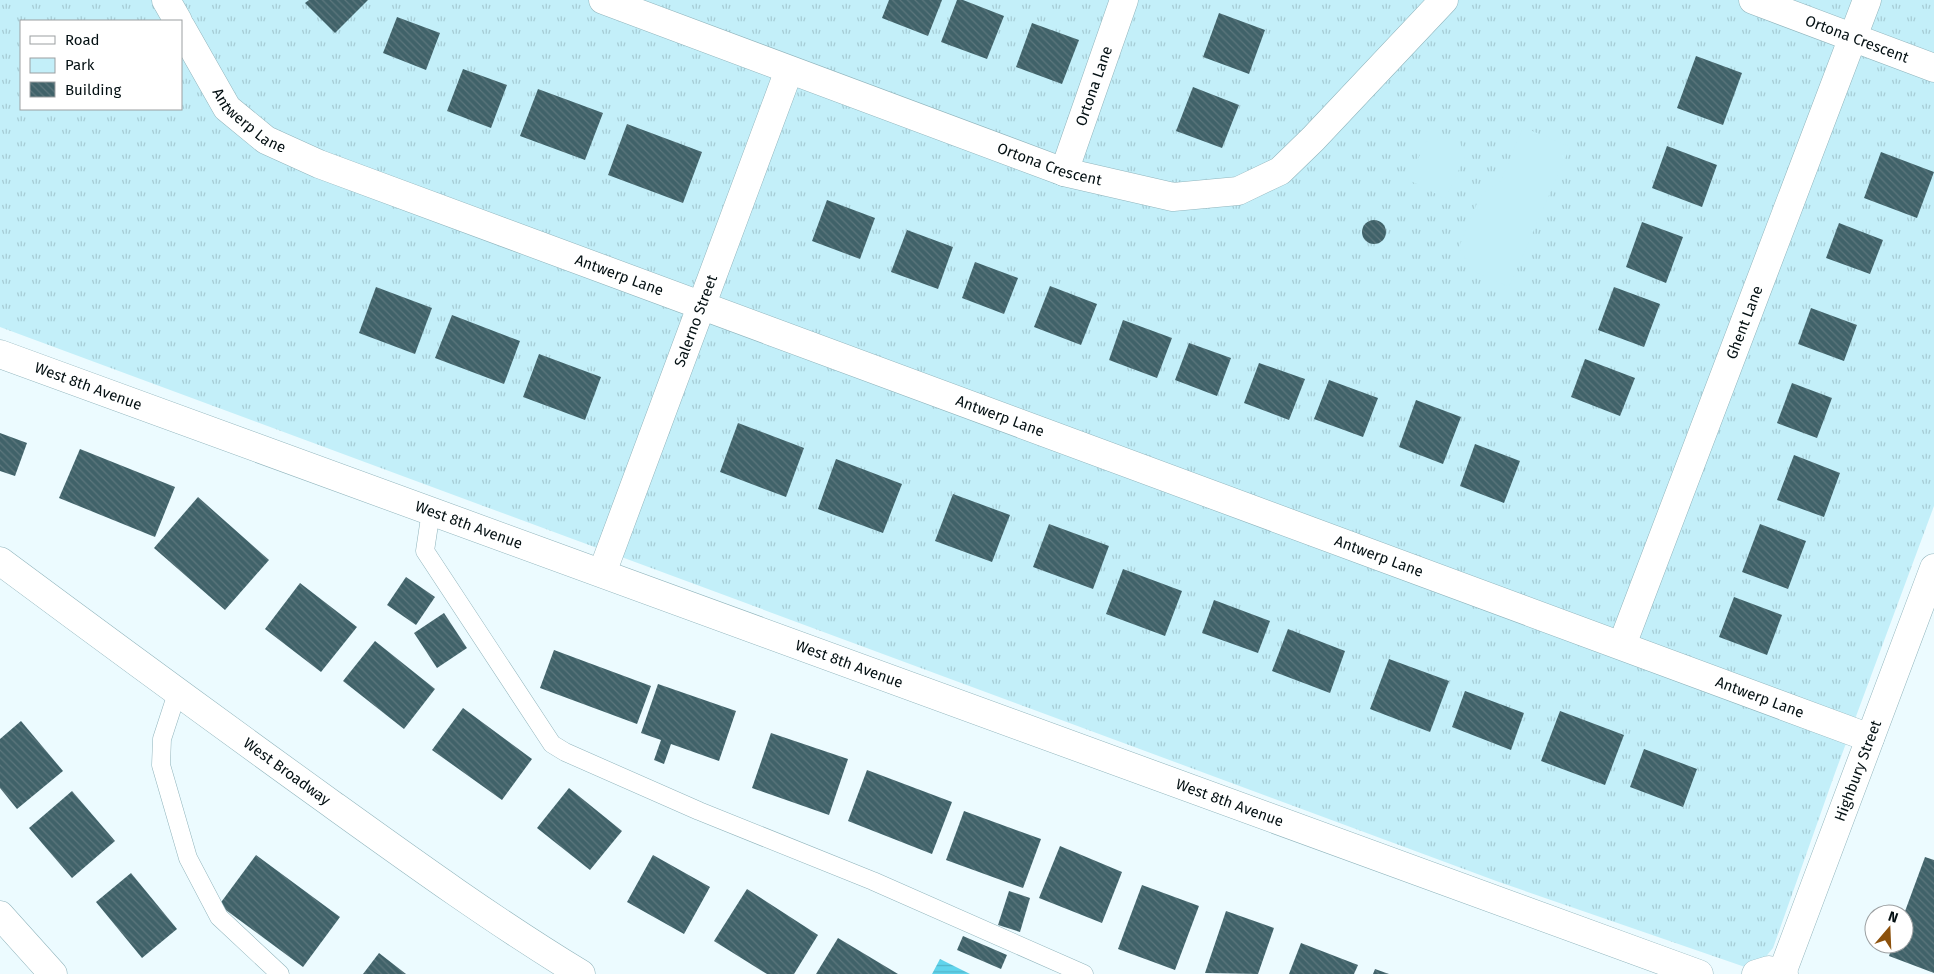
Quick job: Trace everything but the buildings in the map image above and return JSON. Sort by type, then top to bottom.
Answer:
[{"type":"street","points":[[166,0],[177,20]]},
{"type":"street","name":"Ortona Crescent","points":[[603,0],[1064,172],[1173,198],[1238,191],[1280,171],[1313,139],[1444,0]]},
{"type":"street","name":"Ortona Lane","points":[[1064,172],[1124,0]]},
{"type":"street","name":"Ortona Crescent","points":[[1753,0],[1934,68]]},
{"type":"street","name":"Ghent Lane","points":[[1622,645],[1867,0]]},
{"type":"street","name":"Antwerp Lane","points":[[182,29],[227,108],[266,140],[319,164],[701,307],[1870,738]]},
{"type":"street","name":"Salerno Street","points":[[602,573],[789,70]]},
{"type":"street","name":"West 8th Avenue","points":[[0,354],[1699,974]]},
{"type":"street","name":"West Broadway","points":[[0,561],[177,693],[398,852],[581,974]]},
{"type":"street","name":"Highbury Street","points":[[1783,974],[1934,568]]},
{"type":"street","points":[[0,915],[53,974]]},
{"type":"street","points":[[1756,974],[1769,970],[1783,974]]},
{"type":"lane","points":[[431,511],[425,551],[552,744],[565,752],[699,811],[873,881],[1084,974]]},
{"type":"lane","points":[[177,693],[162,739],[161,765],[188,858],[219,917],[280,974]]},
{"type":"green space","points":[[0,0],[1934,0],[1934,506],[1835,773],[1773,948],[1763,960],[1745,967],[1499,882],[0,327]]},
{"type":"green space","points":[[1523,127],[1570,147],[1509,287],[1471,270],[1459,247],[1480,196],[1501,181]]},
{"type":"green space","points":[[1449,136],[1460,142],[1465,157],[1445,199],[1429,190],[1426,192],[1418,188],[1417,184],[1408,180],[1426,142]]},
{"type":"water","points":[[940,959],[970,974],[932,974]]}]
